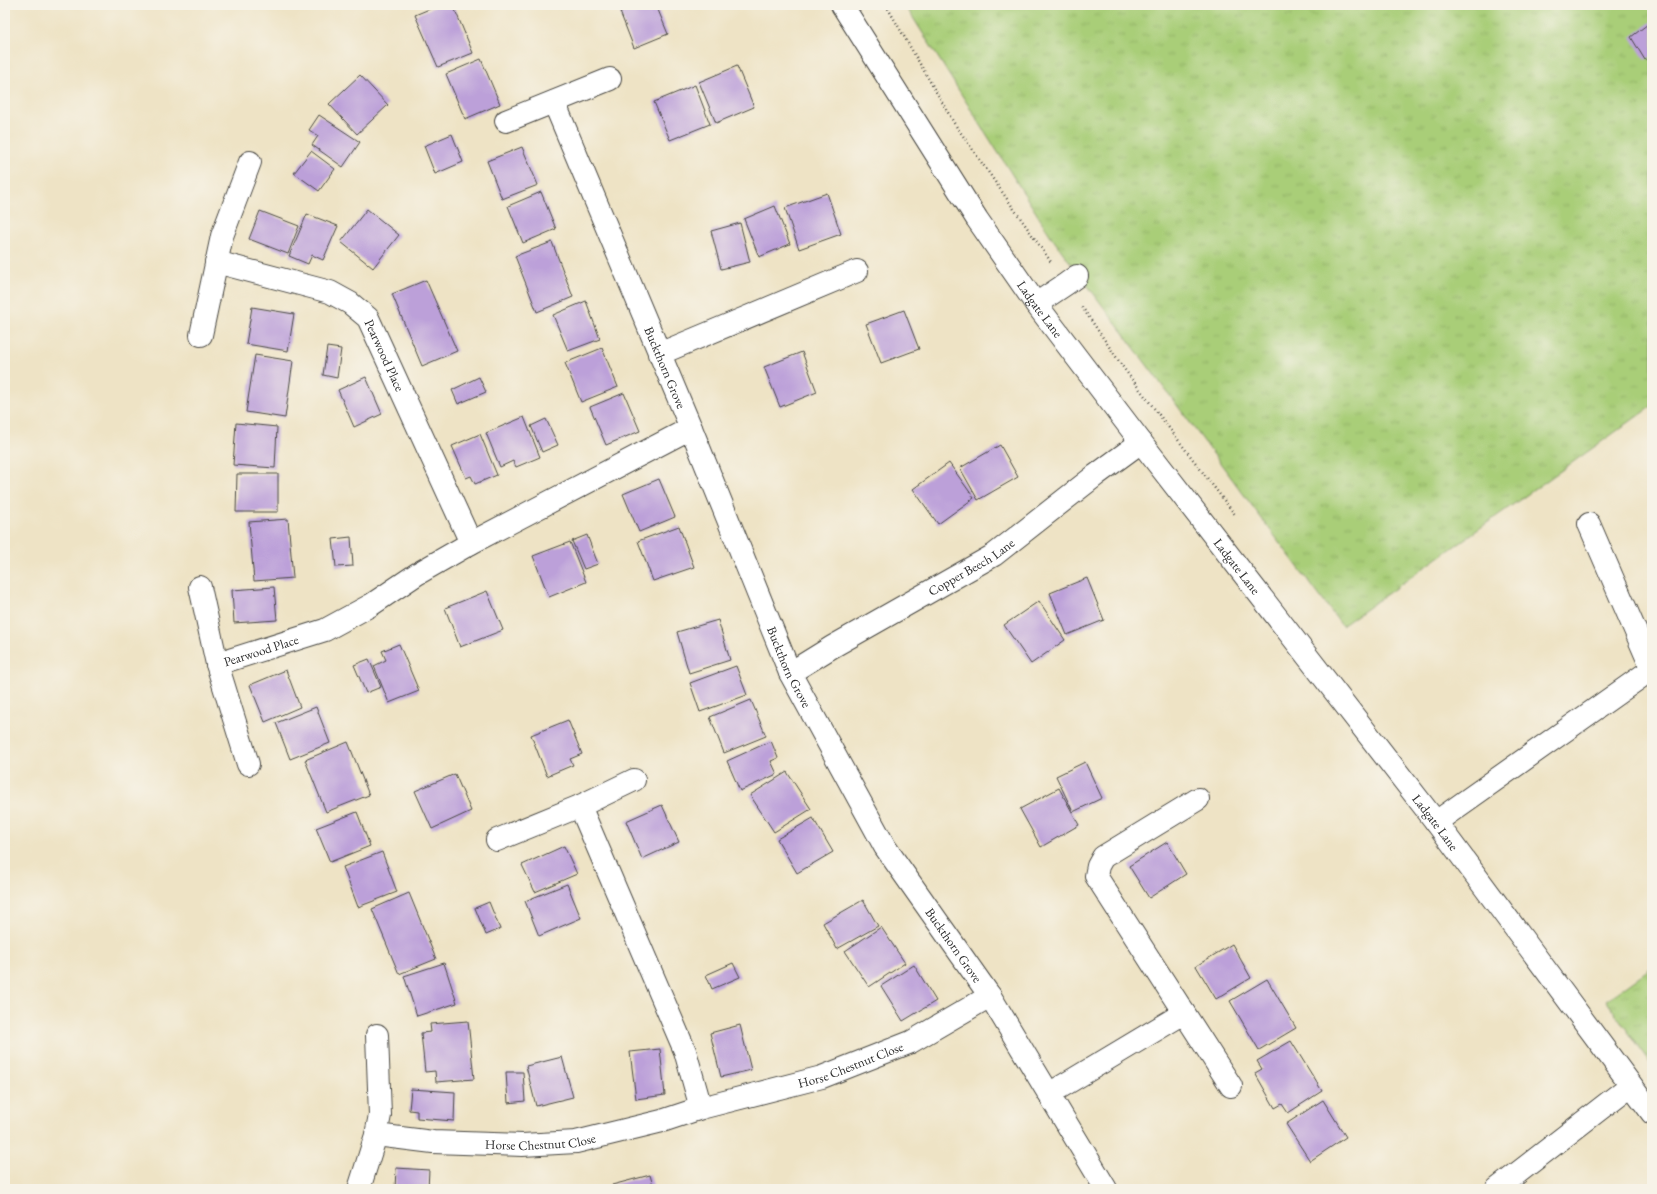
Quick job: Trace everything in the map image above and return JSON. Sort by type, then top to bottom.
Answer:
[{"type":"street","name":"Ladgate Lane","points":[[842,5],[978,219],[1036,304],[1141,442],[1436,822],[1652,1113]]},
{"type":"street","points":[[506,121],[610,80]]},
{"type":"street","name":"Buckthorn Grove","points":[[554,102],[691,428],[790,673],[885,847],[990,996],[1106,1189]]},
{"type":"street","points":[[201,335],[222,236],[250,162]]},
{"type":"street","name":"Pearwood Place","points":[[216,262],[330,292],[350,303],[368,318],[471,543]]},
{"type":"street","points":[[659,354],[857,271]]},
{"type":"street","points":[[1036,304],[1072,280]]},
{"type":"street","name":"Pearwood Place","points":[[217,664],[325,630],[371,605],[417,574],[471,543],[691,428]]},
{"type":"street","name":"Copper Beech Lane","points":[[790,673],[832,647],[994,555],[1096,475],[1141,442]]},
{"type":"street","points":[[1436,822],[1652,669],[1589,524]]},
{"type":"street","name":"Pearwood Place","points":[[200,588],[217,664],[248,764]]},
{"type":"street","points":[[497,840],[580,806],[634,780]]},
{"type":"street","points":[[1198,799],[1103,856],[1098,866],[1096,876],[1232,1086]]},
{"type":"street","points":[[580,806],[685,1051],[701,1108]]},
{"type":"street","name":"Horse Chestnut Close","points":[[376,1135],[433,1142],[515,1145],[576,1142],[662,1121],[701,1108],[822,1077],[911,1042],[990,996]]},
{"type":"street","points":[[1048,1094],[1184,1013]]},
{"type":"street","points":[[359,1189],[376,1135],[380,1115],[377,1035]]},
{"type":"street","points":[[1497,1189],[1631,1085]]},
{"type":"path","points":[[886,5],[954,123],[1072,280],[1125,370],[1240,522]]},
{"type":"green space","points":[[905,5],[1652,5],[1652,406],[1342,626],[1052,238]]},
{"type":"green space","points":[[1652,967],[1652,1066],[1606,1000]]},
{"type":"building","points":[[439,5],[453,5],[473,53],[438,67],[415,15]]},
{"type":"building","points":[[637,5],[656,5],[668,34],[634,48],[620,12]]},
{"type":"building","points":[[1652,21],[1652,55],[1645,60],[1631,37]]},
{"type":"building","points":[[481,59],[500,104],[465,119],[446,74]]},
{"type":"building","points":[[737,66],[754,107],[716,123],[699,82]]},
{"type":"building","points":[[360,75],[388,105],[357,134],[329,104]]},
{"type":"building","points":[[695,85],[710,124],[670,140],[654,102]]},
{"type":"building","points":[[319,115],[360,142],[343,167],[312,145],[318,136],[309,130]]},
{"type":"building","points":[[452,134],[463,162],[435,174],[424,146]]},
{"type":"building","points":[[522,147],[538,185],[502,199],[487,161]]},
{"type":"building","points":[[311,151],[335,169],[319,191],[294,173]]},
{"type":"building","points":[[541,192],[556,229],[523,243],[508,206]]},
{"type":"building","points":[[827,193],[841,234],[799,249],[785,208]]},
{"type":"building","points":[[775,206],[790,244],[759,257],[744,219]]},
{"type":"building","points":[[367,209],[399,235],[373,268],[341,242]]},
{"type":"building","points":[[260,211],[299,226],[288,254],[249,239]]},
{"type":"building","points":[[307,214],[338,226],[323,260],[312,255],[308,264],[289,256]]},
{"type":"building","points":[[740,223],[750,262],[721,269],[711,231]]},
{"type":"building","points":[[552,242],[573,297],[537,312],[515,256]]},
{"type":"building","points":[[426,280],[457,351],[422,366],[392,294]]},
{"type":"building","points":[[586,301],[600,339],[568,351],[553,315]]},
{"type":"building","points":[[252,307],[294,314],[288,351],[246,344]]},
{"type":"building","points":[[904,310],[919,349],[881,363],[866,324]]},
{"type":"building","points":[[327,347],[341,349],[337,378],[323,375]]},
{"type":"building","points":[[602,348],[618,387],[581,402],[565,363]]},
{"type":"building","points":[[802,352],[817,392],[780,407],[764,367]]},
{"type":"building","points":[[255,355],[293,361],[285,418],[246,412]]},
{"type":"building","points":[[366,377],[382,414],[354,427],[338,390]]},
{"type":"building","points":[[479,377],[486,392],[458,404],[452,390]]},
{"type":"building","points":[[624,393],[640,431],[606,445],[590,407]]},
{"type":"building","points":[[524,417],[540,457],[516,467],[513,461],[500,467],[486,433]]},
{"type":"building","points":[[546,419],[558,445],[542,452],[531,426]]},
{"type":"building","points":[[236,423],[277,427],[275,468],[233,465]]},
{"type":"building","points":[[480,434],[497,475],[475,484],[471,476],[466,478],[452,446]]},
{"type":"building","points":[[1000,445],[1018,477],[978,500],[960,468]]},
{"type":"building","points":[[949,463],[974,498],[938,524],[913,489]]},
{"type":"building","points":[[237,474],[278,474],[278,512],[236,512]]},
{"type":"building","points":[[659,479],[675,517],[639,532],[623,494]]},
{"type":"building","points":[[288,519],[293,578],[254,581],[249,522]]},
{"type":"building","points":[[679,526],[694,567],[653,581],[638,541]]},
{"type":"building","points":[[587,535],[598,564],[584,569],[572,541]]},
{"type":"building","points":[[351,537],[353,566],[336,567],[333,539]]},
{"type":"building","points":[[570,542],[586,582],[549,597],[533,556]]},
{"type":"building","points":[[1087,578],[1104,620],[1067,635],[1050,593]]},
{"type":"building","points":[[274,587],[277,620],[234,623],[232,590]]},
{"type":"building","points":[[487,591],[503,630],[460,647],[445,608]]},
{"type":"building","points":[[1039,601],[1065,640],[1031,664],[1004,625]]},
{"type":"building","points":[[718,620],[730,660],[689,673],[677,632]]},
{"type":"building","points":[[399,644],[419,691],[389,703],[374,666],[386,660],[382,651]]},
{"type":"building","points":[[369,659],[381,687],[366,693],[354,665]]},
{"type":"building","points":[[736,666],[747,695],[700,712],[690,683]]},
{"type":"building","points":[[286,670],[300,707],[265,722],[250,685]]},
{"type":"building","points":[[751,700],[766,736],[724,753],[710,717]]},
{"type":"building","points":[[316,707],[330,743],[290,759],[276,723]]},
{"type":"building","points":[[568,720],[582,754],[570,759],[573,765],[547,776],[531,735]]},
{"type":"building","points":[[771,741],[778,758],[771,761],[777,774],[740,791],[727,761]]},
{"type":"building","points":[[348,742],[369,795],[326,812],[305,760]]},
{"type":"building","points":[[1085,762],[1102,798],[1073,812],[1056,776]]},
{"type":"building","points":[[787,772],[811,809],[774,832],[750,795]]},
{"type":"building","points":[[455,774],[471,811],[432,829],[415,791]]},
{"type":"building","points":[[1059,788],[1079,825],[1041,847],[1020,809]]},
{"type":"building","points":[[662,805],[679,842],[642,859],[626,821]]},
{"type":"building","points":[[357,812],[370,846],[330,862],[316,828]]},
{"type":"building","points":[[813,818],[833,852],[797,873],[777,839]]},
{"type":"building","points":[[1167,842],[1186,874],[1149,898],[1129,866]]},
{"type":"building","points":[[564,846],[577,874],[535,892],[522,865]]},
{"type":"building","points":[[382,852],[397,892],[358,907],[343,867]]},
{"type":"building","points":[[567,884],[581,918],[539,936],[525,901]]},
{"type":"building","points":[[409,893],[436,959],[399,974],[372,909]]},
{"type":"building","points":[[863,900],[878,926],[837,949],[823,923]]},
{"type":"building","points":[[489,902],[500,929],[486,935],[475,908]]},
{"type":"building","points":[[881,927],[905,963],[869,987],[845,951]]},
{"type":"building","points":[[1232,944],[1251,978],[1216,999],[1196,966]]},
{"type":"building","points":[[444,963],[457,1003],[417,1016],[404,976]]},
{"type":"building","points":[[733,963],[740,977],[712,989],[706,975]]},
{"type":"building","points":[[914,965],[936,1001],[903,1021],[881,986]]},
{"type":"building","points":[[1267,979],[1296,1028],[1259,1050],[1230,1001]]},
{"type":"building","points":[[468,1021],[474,1079],[436,1082],[435,1071],[425,1072],[421,1033],[431,1032],[430,1024]]},
{"type":"building","points":[[740,1025],[751,1070],[721,1077],[710,1033]]},
{"type":"building","points":[[1291,1041],[1322,1091],[1288,1113],[1282,1104],[1275,1108],[1255,1073],[1262,1069],[1257,1061]]},
{"type":"building","points":[[660,1049],[665,1095],[636,1099],[630,1052]]},
{"type":"building","points":[[562,1057],[573,1097],[536,1106],[526,1066]]},
{"type":"building","points":[[506,1072],[523,1072],[525,1101],[508,1103]]},
{"type":"building","points":[[411,1089],[455,1092],[454,1121],[417,1118],[417,1111],[409,1110]]},
{"type":"building","points":[[1323,1100],[1346,1137],[1310,1161],[1286,1124]]},
{"type":"building","points":[[396,1168],[429,1170],[428,1189],[395,1189]]},
{"type":"building","points":[[650,1175],[654,1189],[613,1189],[612,1185]]}]
